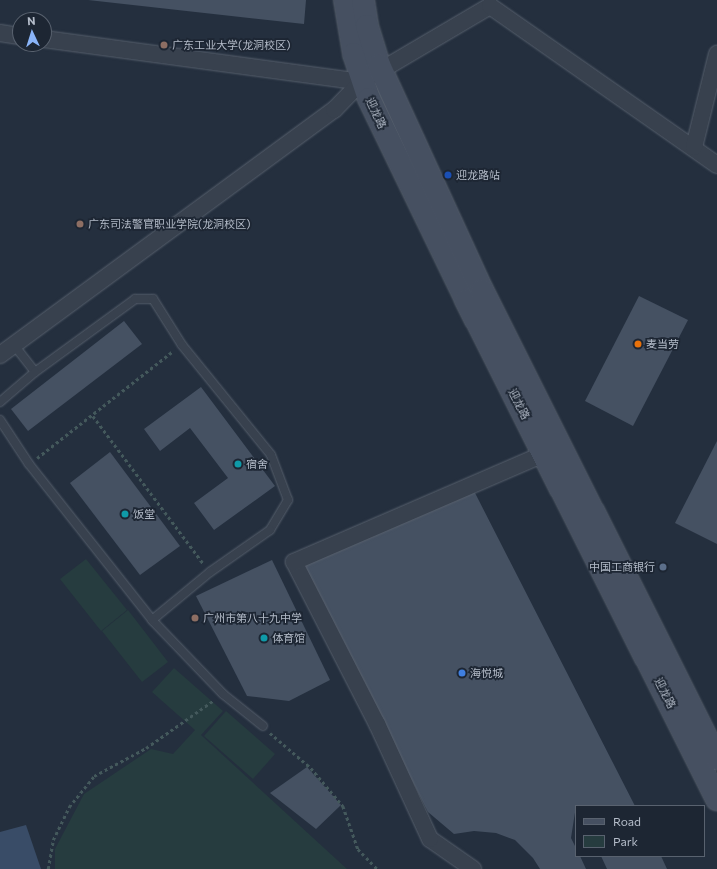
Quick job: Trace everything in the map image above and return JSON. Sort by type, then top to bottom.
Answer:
[{"type":"street","name":"迎龙路","points":[[345,0],[362,82],[466,300],[717,799]]},
{"type":"street","name":"迎龙路","points":[[363,0],[372,47],[381,70],[482,290],[717,758]]},
{"type":"street","points":[[0,355],[334,110],[362,82],[490,6],[694,147],[717,165]]},
{"type":"street","points":[[0,33],[12,35]]},
{"type":"street","points":[[52,40],[362,82]]},
{"type":"street","points":[[694,147],[717,54]]},
{"type":"street","points":[[473,869],[430,839],[377,724],[294,562],[544,454]]},
{"type":"lane","points":[[0,402],[35,372],[135,299],[152,299],[182,345],[271,455],[288,500],[270,530],[210,572],[152,620]]},
{"type":"lane","points":[[14,345],[35,372]]},
{"type":"lane","points":[[0,420],[29,464],[152,620],[223,694],[263,726]]},
{"type":"path","points":[[29,464],[93,416],[182,345]]},
{"type":"path","points":[[93,416],[210,572]]},
{"type":"path","points":[[48,869],[53,840],[59,827],[69,807],[94,776],[146,748],[223,694]]},
{"type":"path","points":[[263,726],[286,749],[311,768],[343,806],[358,849],[377,869]]},
{"type":"green space","points":[[86,559],[127,610],[101,631],[60,579]]},
{"type":"green space","points":[[128,610],[168,662],[142,682],[102,631]]},
{"type":"green space","points":[[174,668],[223,711],[201,735],[347,869],[55,869],[55,849],[84,794],[151,749],[173,754],[195,730],[152,692]]},
{"type":"green space","points":[[226,711],[275,754],[253,779],[204,736]]},
{"type":"water","points":[[26,825],[41,869],[0,869],[0,832]]},
{"type":"building","points":[[88,0],[306,0],[304,24]]},
{"type":"building","points":[[639,296],[688,320],[633,426],[585,401]]},
{"type":"building","points":[[124,321],[142,344],[28,431],[11,409]]},
{"type":"building","name":"宿舍","points":[[201,387],[275,486],[214,530],[194,503],[228,478],[190,428],[160,451],[144,429]]},
{"type":"building","points":[[717,441],[717,544],[675,523]]},
{"type":"building","name":"饭堂","points":[[110,452],[180,546],[140,575],[70,483]]},
{"type":"building","name":"海悦城","points":[[473,489],[634,805],[575,805],[571,838],[575,846],[575,857],[580,857],[586,869],[540,869],[533,858],[515,840],[496,833],[474,831],[454,834],[428,812],[302,564]]},
{"type":"building","name":"体育馆","points":[[272,560],[330,680],[289,701],[247,696],[196,596]]},
{"type":"building","points":[[307,767],[341,805],[316,829],[270,793]]},
{"type":"building","points":[[601,857],[661,857],[667,869],[607,869]]},
{"type":"place","name":"广东工业大学(龙洞校区)","points":[[164,45]]},
{"type":"place","name":"迎龙路站","points":[[448,175]]},
{"type":"place","name":"广东司法警官职业学院(龙洞校区)","points":[[80,224]]},
{"type":"place","name":"麦当劳","points":[[638,344]]},
{"type":"place","name":"宿舍","points":[[238,464]]},
{"type":"place","name":"饭堂","points":[[125,514]]},
{"type":"place","name":"中国工商银行","points":[[663,567]]},
{"type":"place","name":"广州市第八十九中学","points":[[195,618]]},
{"type":"place","name":"体育馆","points":[[264,638]]},
{"type":"place","name":"海悦城","points":[[462,673]]}]
